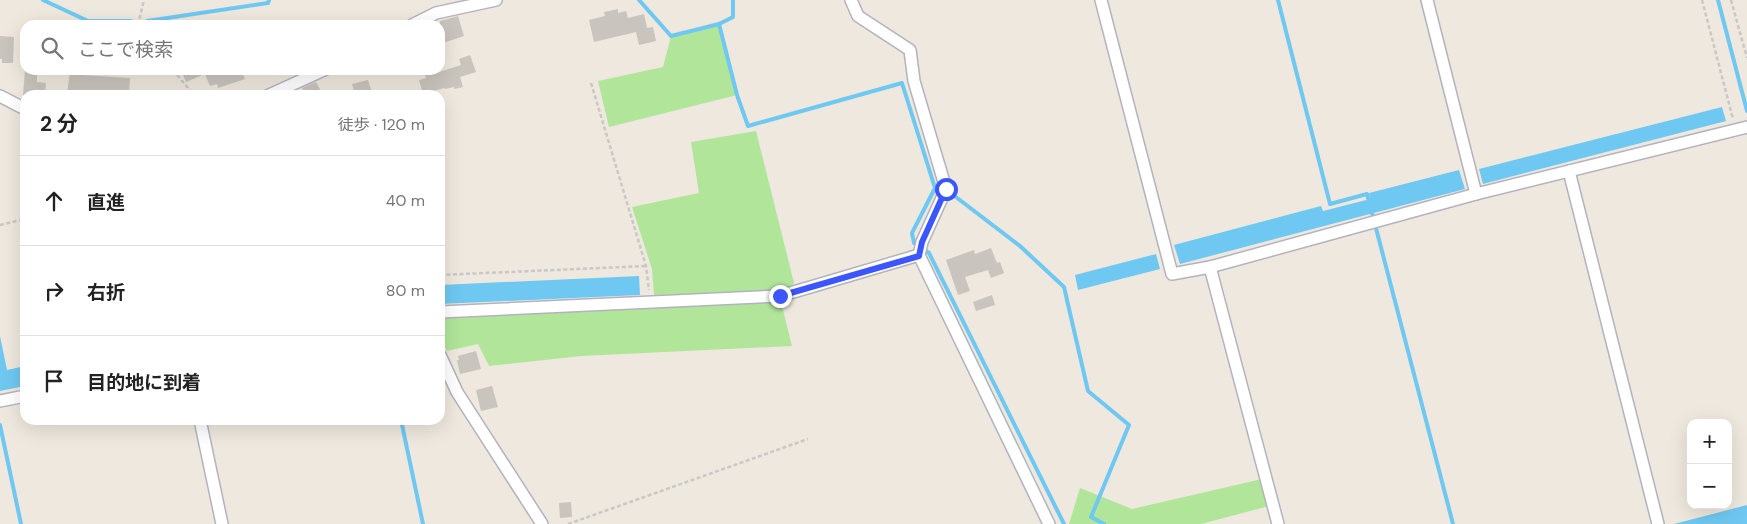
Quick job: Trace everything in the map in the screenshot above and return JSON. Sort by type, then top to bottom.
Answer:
[{"type":"street","points":[[422,20],[436,13],[496,0]]},
{"type":"street","points":[[851,0],[858,16],[910,50],[914,81],[946,189],[922,242],[919,256],[1049,524]]},
{"type":"street","points":[[1101,0],[1172,274],[1210,267],[1476,194],[1741,129]]},
{"type":"street","points":[[1427,0],[1476,194]]},
{"type":"street","points":[[280,90],[313,75]]},
{"type":"street","points":[[0,96],[20,106]]},
{"type":"street","points":[[1569,171],[1658,524]]},
{"type":"street","points":[[445,312],[780,296],[919,256]]},
{"type":"street","points":[[1210,267],[1278,524]]},
{"type":"street","points":[[445,366],[457,392],[542,524]]},
{"type":"street","points":[[1,401],[20,397]]},
{"type":"street","points":[[201,425],[222,524]]},
{"type":"path","points":[[139,20],[144,0]]},
{"type":"path","points":[[1702,0],[1741,129]]},
{"type":"path","points":[[1732,0],[1747,58]]},
{"type":"path","points":[[177,75],[190,90]]},
{"type":"path","points":[[591,83],[646,266],[650,302]]},
{"type":"path","points":[[0,225],[20,220]]},
{"type":"path","points":[[445,276],[646,266]]},
{"type":"path","points":[[568,524],[808,439]]},
{"type":"green space","points":[[719,24],[737,95],[609,127],[598,81],[663,67],[671,36]]},
{"type":"green space","points":[[756,131],[794,283],[781,302],[792,346],[581,356],[489,366],[478,344],[447,351],[445,348],[445,318],[655,307],[652,269],[632,207],[699,193],[691,142]]},
{"type":"green space","points":[[1262,479],[1269,506],[1201,524],[1069,524],[1080,488],[1132,509]]},
{"type":"water","points":[[1722,107],[1726,121],[1483,184],[1479,169]]},
{"type":"water","points":[[1459,170],[1465,189],[1180,264],[1174,245],[1321,206],[1323,211],[1370,199],[1369,193]]},
{"type":"water","points":[[1156,254],[1160,269],[1078,290],[1075,275]]},
{"type":"water","points":[[639,276],[640,295],[445,304],[445,285]]},
{"type":"water","points":[[0,336],[7,370],[20,367],[20,387],[0,391]]},
{"type":"water","points":[[1747,505],[1747,524],[1674,524],[1732,509]]},
{"type":"building","points":[[618,9],[618,13],[626,11],[628,18],[644,14],[647,28],[653,27],[656,41],[639,45],[636,32],[594,42],[589,20],[605,16],[604,12]]},
{"type":"building","points":[[458,16],[464,36],[445,42],[444,20]]},
{"type":"building","points":[[0,36],[14,37],[13,63],[2,63],[2,59],[0,59]]},
{"type":"building","points":[[470,55],[476,72],[460,77],[463,87],[422,90],[419,80],[426,78],[425,75],[445,75],[445,70],[461,65],[459,59]]},
{"type":"building","points":[[25,75],[37,75],[37,82],[46,83],[45,90],[23,90]]},
{"type":"building","points":[[69,75],[130,78],[129,90],[68,90]]},
{"type":"building","points":[[183,75],[203,75],[186,82]]},
{"type":"building","points":[[205,75],[243,75],[245,79],[218,88],[217,84],[210,86]]},
{"type":"building","points":[[368,80],[371,90],[354,90],[352,84]]},
{"type":"building","points":[[316,82],[320,90],[303,90],[302,88]]},
{"type":"building","points":[[991,248],[997,263],[1000,262],[1004,273],[991,278],[988,270],[965,277],[970,291],[958,295],[946,260],[974,250],[975,254]]},
{"type":"building","points":[[992,295],[995,305],[976,311],[973,302]]},
{"type":"building","points":[[476,351],[481,369],[460,374],[458,356]]},
{"type":"building","points":[[492,386],[498,407],[481,411],[476,390]]},
{"type":"building","points":[[571,502],[572,517],[560,518],[559,503]]},
{"type":"waterway","points":[[43,0],[86,20]]},
{"type":"waterway","points":[[154,20],[268,3],[269,0]]},
{"type":"waterway","points":[[639,0],[671,36],[719,24]]},
{"type":"waterway","points":[[733,0],[733,17],[719,24],[737,95],[748,126],[902,83],[935,188],[912,233],[914,243],[929,253],[1064,524]]},
{"type":"waterway","points":[[1278,0],[1330,204],[1367,194],[1369,202]]},
{"type":"waterway","points":[[1718,0],[1747,111]]},
{"type":"waterway","points":[[952,194],[1020,246],[1064,287],[1088,391],[1129,425],[1091,517],[1104,524]]},
{"type":"waterway","points":[[1371,209],[1453,524]]},
{"type":"waterway","points":[[0,425],[21,524]]},
{"type":"waterway","points":[[402,425],[423,524]]},
{"type":"route","points":[[780,296],[919,256],[922,242],[946,189]]}]
